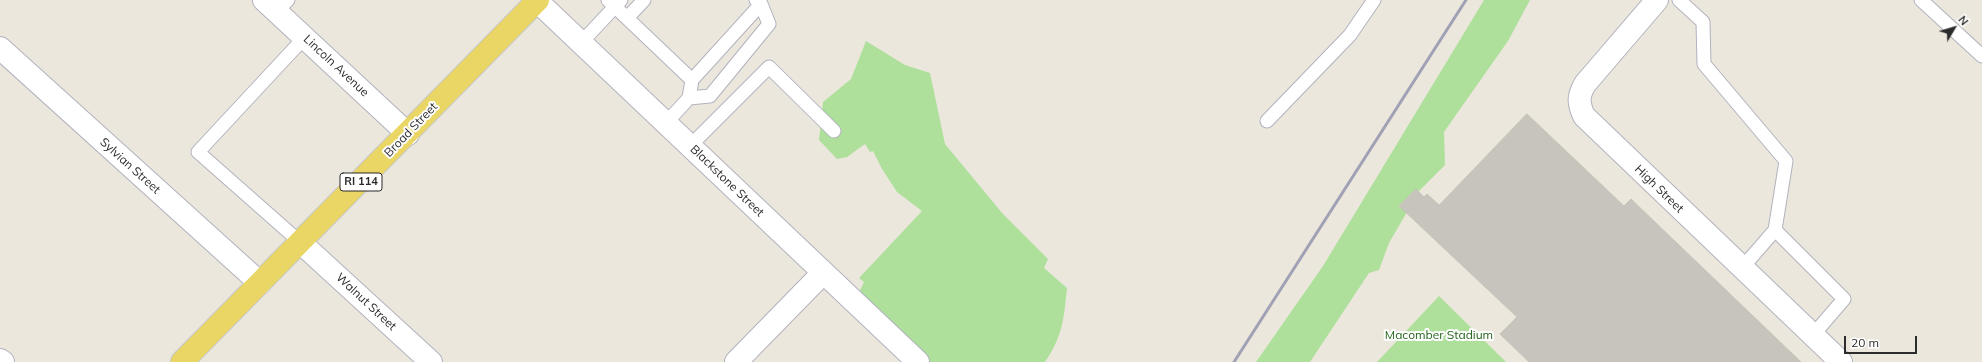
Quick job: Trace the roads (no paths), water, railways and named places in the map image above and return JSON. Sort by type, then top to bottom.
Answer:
[{"type":"main road","name":"Broad Street","points":[[182,362],[408,134],[538,0]]},
{"type":"street","name":"Blackstone Street","points":[[538,0],[581,43],[918,362]]},
{"type":"street","name":"High Street","points":[[1657,0],[1585,84],[1580,93],[1579,105],[1584,116],[1841,362]]},
{"type":"street","name":"Lincoln Avenue","points":[[276,4],[305,37],[408,134]]},
{"type":"street","name":"Sylvian Street","points":[[0,48],[260,283]]},
{"type":"street","name":"Walnut Street","points":[[300,242],[431,362]]},
{"type":"street","points":[[736,362],[823,272]]},
{"type":"lane","points":[[627,18],[644,0]]},
{"type":"lane","points":[[1267,121],[1350,35],[1374,0]]},
{"type":"lane","points":[[1679,0],[1703,22],[1704,64],[1786,162],[1775,230],[1742,268]]},
{"type":"lane","points":[[1921,0],[1982,56]]},
{"type":"lane","points":[[581,43],[615,2],[627,18],[692,80]]},
{"type":"lane","points":[[666,123],[689,98],[692,80],[758,2],[769,24],[710,96],[689,98]]},
{"type":"lane","points":[[300,242],[198,152],[305,37]]},
{"type":"lane","points":[[690,146],[769,68],[834,131]]},
{"type":"lane","points":[[1775,230],[1844,299],[1813,335]]},
{"type":"railway","points":[[1234,362],[1466,0]]},
{"type":"park label","name":"Macomber Stadium","points":[[1439,335]]}]
